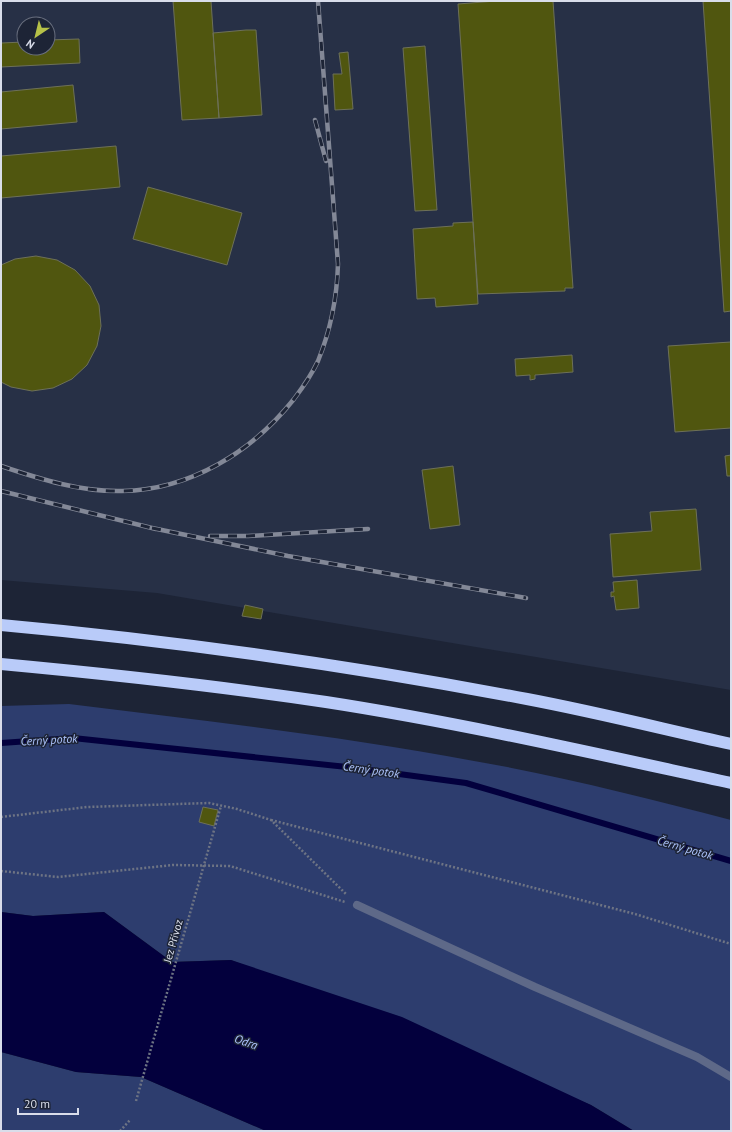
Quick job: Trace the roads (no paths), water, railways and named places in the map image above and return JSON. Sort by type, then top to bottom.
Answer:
[{"type":"highway","points":[[1,625],[90,633],[325,664],[529,700],[731,744]]},
{"type":"highway","points":[[1,664],[87,672],[326,702],[514,735],[731,783]]},
{"type":"lane","points":[[357,905],[535,987],[697,1057],[731,1077]]},
{"type":"water","name":"Odra","points":[[1,912],[33,916],[104,912],[172,962],[231,960],[402,1017],[591,1105],[634,1131],[266,1131],[141,1077],[76,1072],[1,1052]]},
{"type":"waterway","name":"Černý potok","points":[[1,743],[73,738],[347,767],[466,783],[731,861]]},
{"type":"railway","points":[[1,466],[60,484],[106,491],[147,489],[172,484],[218,464],[239,451],[259,436],[277,418],[304,385],[318,361],[330,325],[335,301],[338,264],[318,1]]},
{"type":"railway","points":[[315,120],[326,161]]},
{"type":"railway","points":[[1,491],[156,529]]},
{"type":"railway","points":[[152,528],[288,556],[526,598]]},
{"type":"railway","points":[[210,536],[248,536],[368,529]]}]
